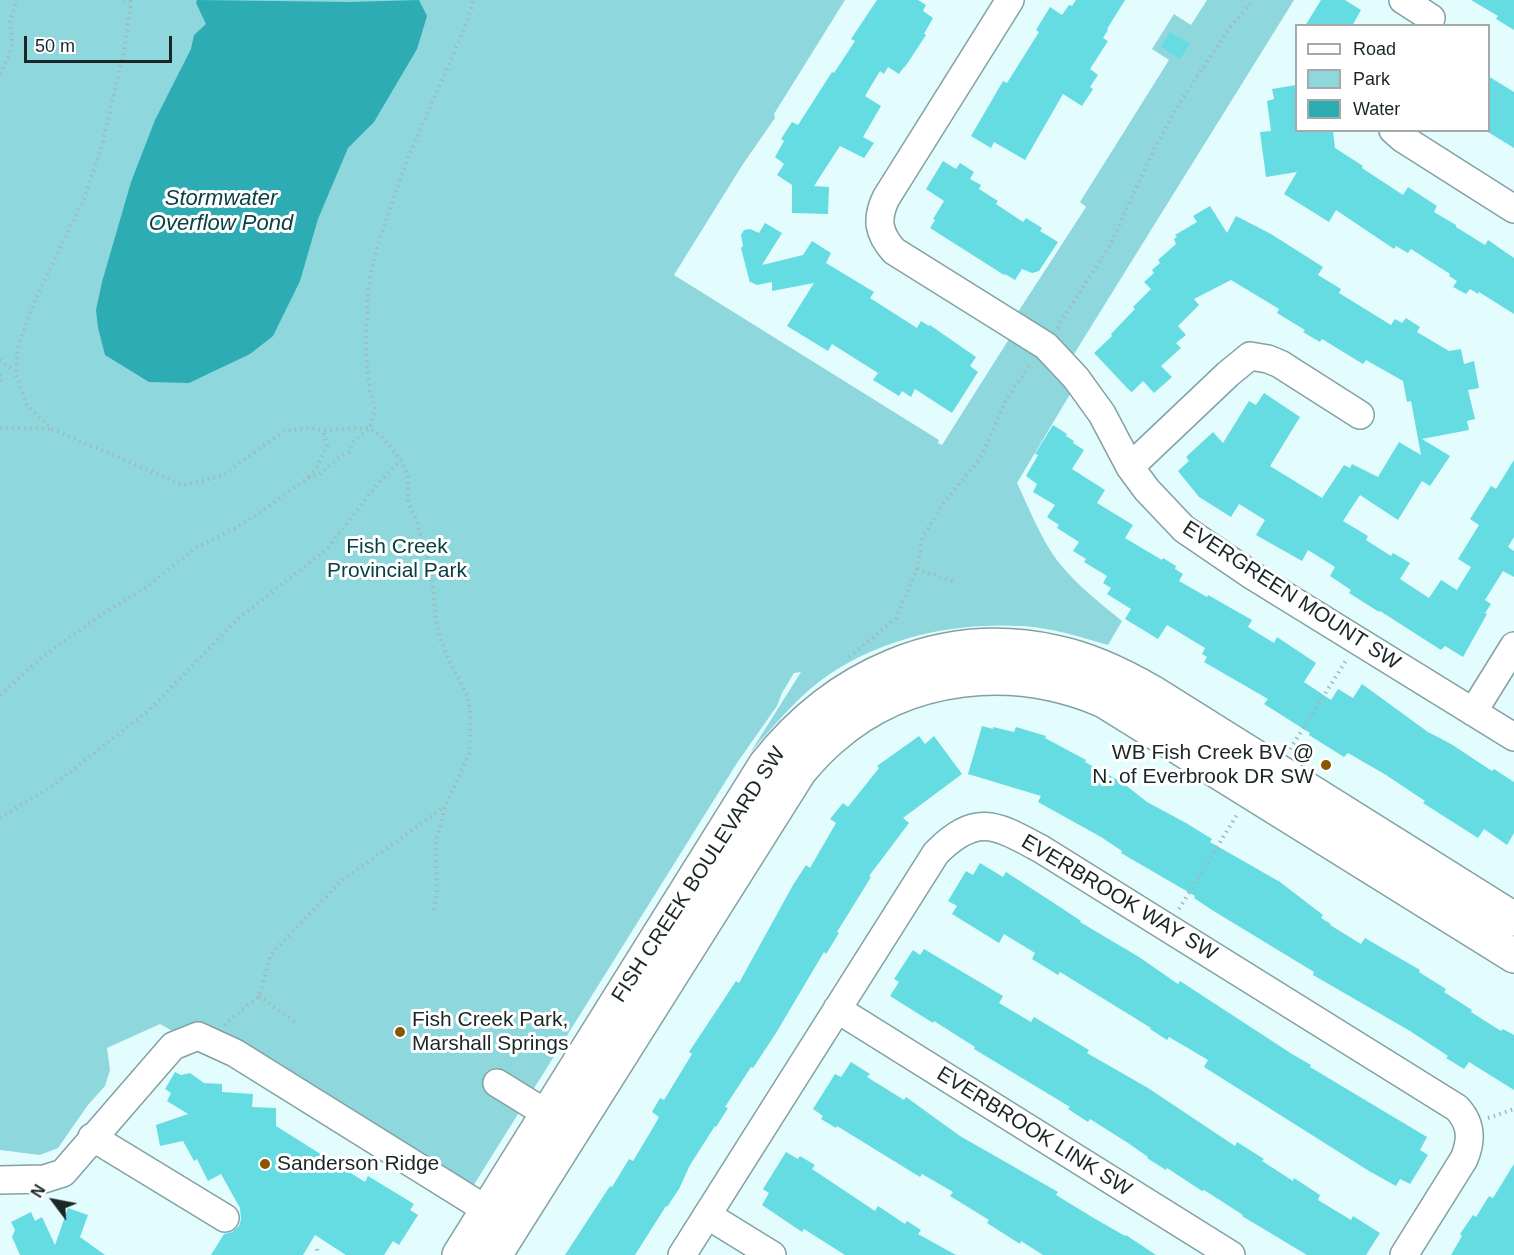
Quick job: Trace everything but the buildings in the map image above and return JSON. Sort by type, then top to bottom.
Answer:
[{"type":"main road","name":"FISH CREEK BOULEVARD SW","points":[[495,1255],[560,1122],[765,765],[792,733],[826,703],[851,686],[882,670],[913,658],[947,650],[991,646],[1041,649],[1076,657],[1115,672],[1152,692],[1514,919]]},
{"type":"main road","name":"FISH CREEK BOULEVARD SW","points":[[459,1255],[487,1210],[560,1122],[800,771],[833,737],[872,710],[912,692],[947,681],[1000,677],[1020,678],[1068,687],[1104,701],[1514,956]]},
{"type":"street","name":"EVERGREEN MOUNT SW","points":[[1010,0],[886,198],[879,227],[885,241],[894,251],[1046,346],[1076,378],[1130,467],[1168,514],[1208,546],[1514,737]]},
{"type":"street","points":[[1402,0],[1433,14]]},
{"type":"street","points":[[1395,132],[1514,208]]},
{"type":"street","points":[[1130,467],[1250,356],[1280,364],[1360,415]]},
{"type":"street","points":[[1473,712],[1514,646]]},
{"type":"street","name":"EVERBROOK WAY SW","points":[[682,1255],[936,853],[953,836],[972,827],[987,826],[1005,830],[1041,849],[1456,1108],[1463,1115],[1470,1144],[1464,1159],[1404,1255]]},
{"type":"street","name":"EVERBROOK LINK SW","points":[[837,1009],[1232,1255]]},
{"type":"street","points":[[0,1180],[45,1179],[63,1173],[173,1046],[198,1036],[235,1053],[487,1210]]},
{"type":"street","points":[[497,1083],[560,1122]]},
{"type":"street","points":[[92,1137],[225,1218]]},
{"type":"street","points":[[707,1215],[772,1255]]},
{"type":"path","points":[[0,74],[12,48],[10,20],[17,0]]},
{"type":"path","points":[[123,0],[131,1],[124,52],[102,145],[84,199],[38,294],[22,333],[15,372],[27,405],[52,429],[183,485],[222,476],[284,431],[310,428],[323,430],[370,428],[381,436],[401,460],[408,476],[408,502],[415,517],[431,570],[439,636],[468,697],[470,710],[469,754],[445,807],[436,841],[437,893],[433,913]]},
{"type":"path","points":[[0,695],[41,658],[101,615],[145,588],[197,547],[254,516],[308,478],[320,474],[349,452],[352,443],[370,428],[375,408],[370,392],[366,358],[368,287],[377,247],[407,160],[464,30],[474,0]]},
{"type":"path","points":[[845,660],[896,618],[917,569],[923,536],[948,497],[980,459],[1006,400],[1046,346],[1110,244],[1156,146],[1181,101],[1222,39],[1253,0]]},
{"type":"path","points":[[0,360],[15,372]]},
{"type":"path","points":[[0,374],[0,383]]},
{"type":"path","points":[[0,428],[52,429]]},
{"type":"path","points":[[308,478],[327,446],[323,430]]},
{"type":"path","points":[[0,818],[52,786],[148,711],[238,619],[327,549],[376,486],[401,460]]},
{"type":"path","points":[[917,569],[953,581]]},
{"type":"path","points":[[1288,753],[1350,654]]},
{"type":"path","points":[[198,1036],[218,1030],[260,996],[271,954],[340,882],[445,807]]},
{"type":"path","points":[[1175,914],[1240,811]]},
{"type":"path","points":[[260,996],[295,1022]]},
{"type":"path","points":[[317,1249],[318,1255]]},
{"type":"green space","name":"Fish Creek Provincial Park","points":[[0,0],[845,0],[774,114],[775,118],[743,164],[674,275],[939,440],[938,443],[942,445],[1009,339],[1049,364],[1072,391],[1017,483],[1054,556],[1082,587],[1122,621],[1108,645],[1056,631],[1023,626],[969,627],[917,636],[866,654],[820,681],[792,706],[750,753],[801,672],[794,673],[777,706],[737,763],[460,1207],[230,1064],[160,1024],[107,1048],[110,1070],[105,1086],[88,1105],[58,1148],[40,1155],[0,1150]]},
{"type":"green space","points":[[1207,0],[1294,0],[1074,354],[1018,312],[1086,207],[1080,202],[1169,60],[1152,49],[1174,14],[1191,25]]},
{"type":"water","name":"Stormwater Overflow Pond","points":[[197,0],[350,2],[419,0],[427,16],[417,49],[374,122],[348,148],[318,219],[300,281],[273,336],[250,354],[189,383],[149,382],[105,355],[96,310],[131,182],[155,120],[191,49],[194,35],[206,24],[196,3]]},
{"type":"place","name":"WB Fish Creek BV @ N. of Everbrook DR SW","points":[[1326,765]]},
{"type":"place","name":"Fish Creek Park, Marshall Springs","points":[[400,1032]]},
{"type":"place","name":"Sanderson Ridge","points":[[265,1164]]}]
